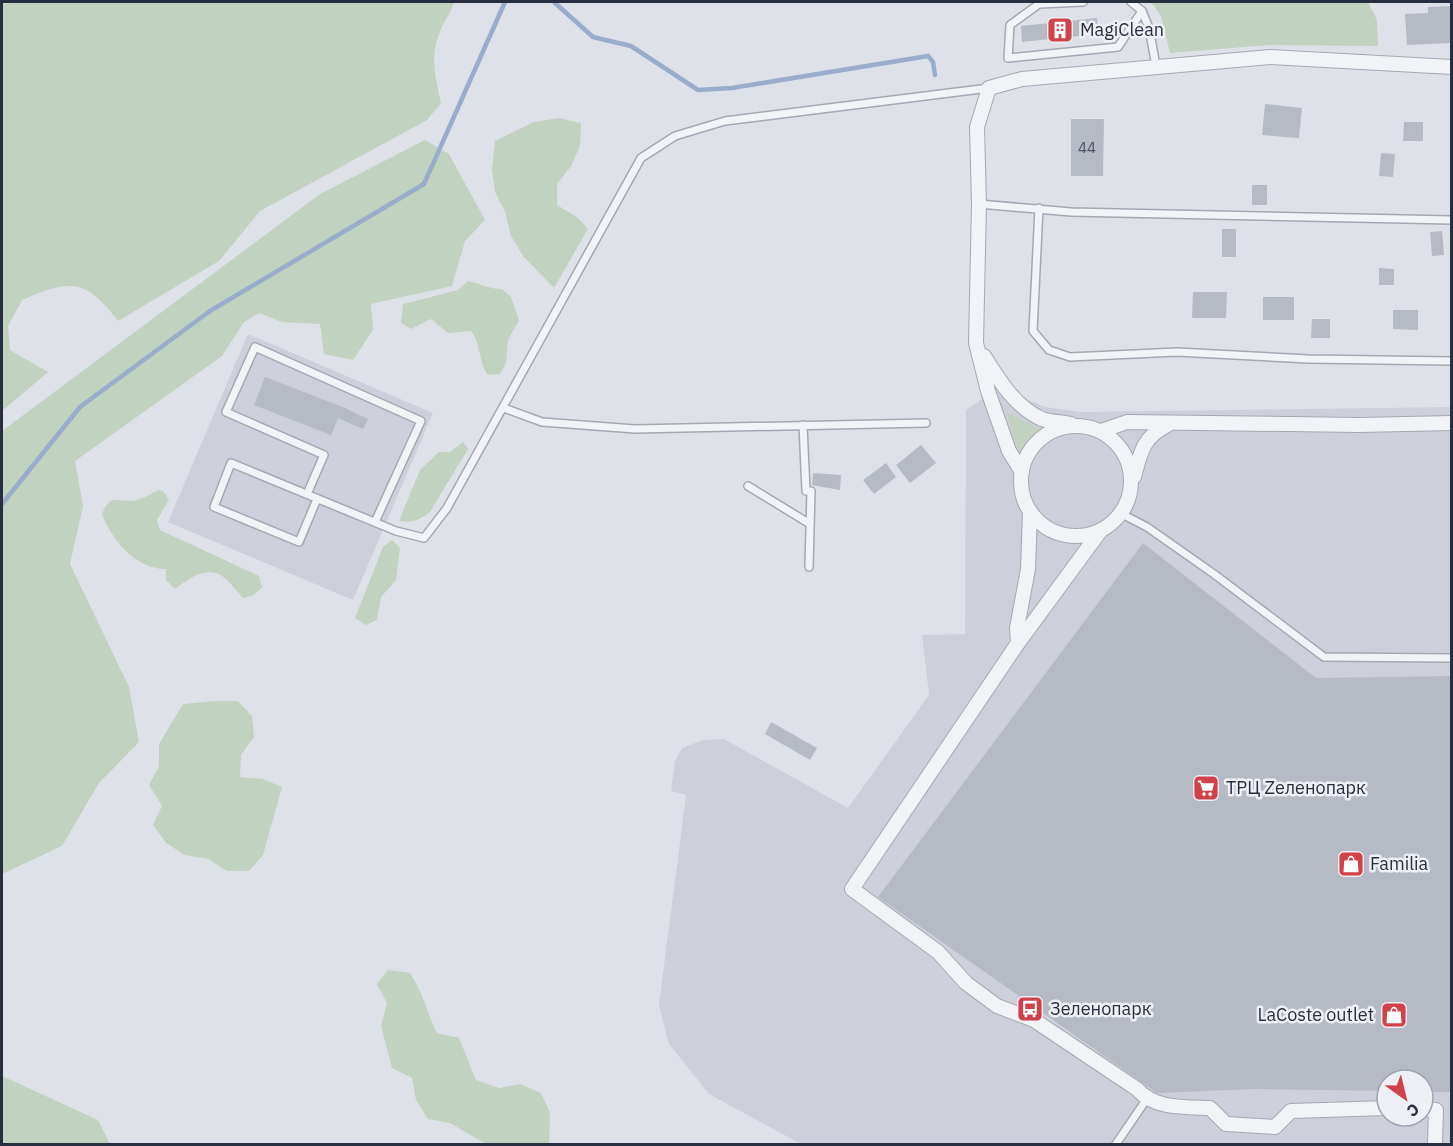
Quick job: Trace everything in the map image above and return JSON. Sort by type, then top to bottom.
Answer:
[{"type":"street","points":[[1022,472],[1009,451],[988,391],[976,343],[979,204],[977,127],[989,88],[1022,79],[1270,57],[1452,68]]},
{"type":"street","points":[[976,343],[998,379],[1023,406],[1042,419],[1101,431],[1119,445],[1129,465],[1131,487]]},
{"type":"street","points":[[1101,431],[1127,422],[1452,423]]},
{"type":"street","points":[[1171,423],[1153,432],[1141,451],[1131,487],[1120,513],[1101,530],[1018,643],[852,889],[938,952],[966,983],[981,995],[997,1006],[1034,1020],[1137,1089],[1146,1100],[1173,1106],[1210,1108],[1226,1125],[1267,1127],[1275,1127],[1291,1111],[1375,1108]]},
{"type":"street","points":[[1082,426],[1061,428],[1042,437],[1029,453],[1022,472],[1022,493],[1030,512],[1044,526],[1062,534],[1082,536],[1101,530]]},
{"type":"street","points":[[1018,643],[1017,628],[1029,569],[1030,512]]},
{"type":"street","points":[[1435,1110],[1435,1144]]},
{"type":"lane","points":[[1083,2],[1039,4],[1010,25],[1008,58],[1118,46],[1142,11]]},
{"type":"lane","points":[[1131,2],[1142,11],[1149,28],[1156,66]]},
{"type":"lane","points":[[317,499],[299,542],[214,507],[231,464],[375,522],[424,538],[447,508],[641,158],[675,136],[725,121],[989,88]]},
{"type":"lane","points":[[979,204],[1071,212],[1452,220]]},
{"type":"lane","points":[[1039,208],[1033,331],[1049,350],[1070,357],[1177,352],[1308,359],[1452,361]]},
{"type":"lane","points":[[307,494],[324,455],[226,412],[255,347],[421,422],[375,522]]},
{"type":"lane","points":[[504,408],[542,422],[635,429],[926,423]]},
{"type":"lane","points":[[803,425],[806,490],[811,491],[809,567]]},
{"type":"lane","points":[[748,486],[810,524]]},
{"type":"lane","points":[[1120,513],[1147,527],[1214,574],[1324,657],[1452,658]]},
{"type":"lane","points":[[1116,1144],[1146,1100]]},
{"type":"shaded area","points":[[248,334],[433,413],[353,600],[168,522]]},
{"type":"shaded area","points":[[1007,382],[1021,397],[1045,407],[1081,412],[1451,407],[1451,1144],[801,1144],[709,1094],[669,1044],[659,1005],[686,795],[671,791],[675,761],[682,748],[703,740],[724,739],[848,808],[929,695],[922,635],[965,634],[966,410]]},
{"type":"green space","points":[[2,2],[454,2],[440,32],[435,50],[434,68],[441,103],[427,120],[260,211],[219,261],[118,321],[96,297],[76,286],[52,288],[22,300],[8,326],[10,350],[48,372],[2,411]]},
{"type":"green space","points":[[1151,2],[1368,2],[1377,20],[1378,46],[1269,45],[1170,53],[1161,16]]},
{"type":"green space","points":[[559,118],[581,123],[580,146],[571,166],[557,184],[557,205],[577,217],[588,229],[554,288],[523,256],[511,236],[505,212],[495,192],[492,169],[495,141],[534,122]]},
{"type":"green space","points":[[425,140],[449,154],[485,220],[465,241],[452,286],[371,304],[373,330],[353,360],[324,354],[320,324],[282,322],[259,313],[244,322],[222,356],[75,461],[83,506],[70,564],[129,687],[139,742],[99,783],[62,846],[2,874],[2,431],[320,194]]},
{"type":"green space","points":[[468,281],[502,289],[511,297],[519,320],[508,340],[506,363],[500,374],[488,375],[471,331],[448,333],[431,319],[411,329],[401,323],[403,304],[458,290]]},
{"type":"green space","points":[[1006,412],[1041,429],[1019,453]]},
{"type":"green space","points":[[463,442],[468,449],[430,512],[416,520],[399,521],[420,470],[439,452],[450,452]]},
{"type":"green space","points":[[159,490],[163,491],[169,500],[157,520],[160,530],[259,576],[262,587],[254,595],[243,598],[227,580],[220,575],[207,572],[193,577],[175,589],[166,580],[166,569],[144,564],[118,543],[102,514],[105,507],[112,501],[137,500]]},
{"type":"green space","points":[[392,540],[400,548],[396,580],[381,597],[377,620],[366,625],[355,618],[383,547]]},
{"type":"green space","points":[[238,701],[252,716],[254,737],[241,755],[240,777],[263,779],[282,787],[263,855],[249,871],[227,871],[208,859],[185,855],[166,843],[153,825],[162,806],[149,785],[159,766],[159,744],[183,704]]},
{"type":"green space","points":[[388,970],[410,973],[437,1033],[459,1038],[476,1080],[499,1088],[520,1084],[541,1093],[550,1113],[549,1144],[486,1144],[450,1123],[428,1119],[416,1100],[412,1078],[392,1068],[381,1026],[387,1003],[377,984]]},
{"type":"green space","points":[[2,1076],[98,1120],[110,1144],[2,1144]]},
{"type":"building","points":[[1452,6],[1452,43],[1407,45],[1405,14],[1428,13],[1428,7]]},
{"type":"building","name":"MagiClean","points":[[1097,18],[1098,34],[1022,42],[1021,26]]},
{"type":"building","points":[[1265,104],[1302,108],[1299,138],[1262,135]]},
{"type":"building","points":[[1071,119],[1104,119],[1103,176],[1071,176]]},
{"type":"building","points":[[1404,122],[1423,122],[1423,141],[1403,141]]},
{"type":"building","points":[[1381,153],[1395,154],[1393,177],[1379,176]]},
{"type":"building","points":[[1252,185],[1267,185],[1267,205],[1252,205]]},
{"type":"building","points":[[1222,229],[1236,229],[1236,257],[1222,257]]},
{"type":"building","points":[[1442,231],[1444,255],[1432,256],[1430,232]]},
{"type":"building","points":[[1379,268],[1394,269],[1394,285],[1379,285]]},
{"type":"building","points":[[1193,292],[1227,292],[1226,318],[1192,318]]},
{"type":"building","points":[[1263,297],[1294,297],[1294,320],[1263,320]]},
{"type":"building","points":[[1393,310],[1418,310],[1418,330],[1393,329]]},
{"type":"building","points":[[1312,319],[1330,319],[1330,338],[1311,338]]},
{"type":"building","points":[[265,377],[368,419],[363,429],[338,418],[331,435],[254,405]]},
{"type":"building","points":[[921,445],[936,463],[910,483],[896,465]]},
{"type":"building","points":[[886,463],[896,477],[874,494],[863,480]]},
{"type":"building","points":[[813,473],[841,475],[840,490],[812,485]]},
{"type":"building","name":"ТРЦ Zеленопарк","points":[[1143,543],[1316,678],[1452,676],[1452,1092],[1435,1092],[1435,1068],[1375,1068],[1375,1091],[1255,1089],[1157,1093],[878,897]]},
{"type":"building","points":[[771,722],[817,748],[810,760],[765,734]]},
{"type":"waterway","points":[[2,504],[80,407],[210,311],[424,184],[505,2]]},
{"type":"waterway","points":[[554,2],[593,37],[631,46],[698,90],[732,88],[928,56],[933,62],[935,75]]},
{"type":"place","name":"MagiClean","points":[[1060,30]]},
{"type":"place","name":"ТРЦ Zеленопарк","points":[[1206,788]]},
{"type":"place","name":"Familia","points":[[1351,864]]},
{"type":"place","name":"Зеленопарк","points":[[1030,1009]]},
{"type":"place","name":"LaCoste outlet","points":[[1394,1015]]}]
